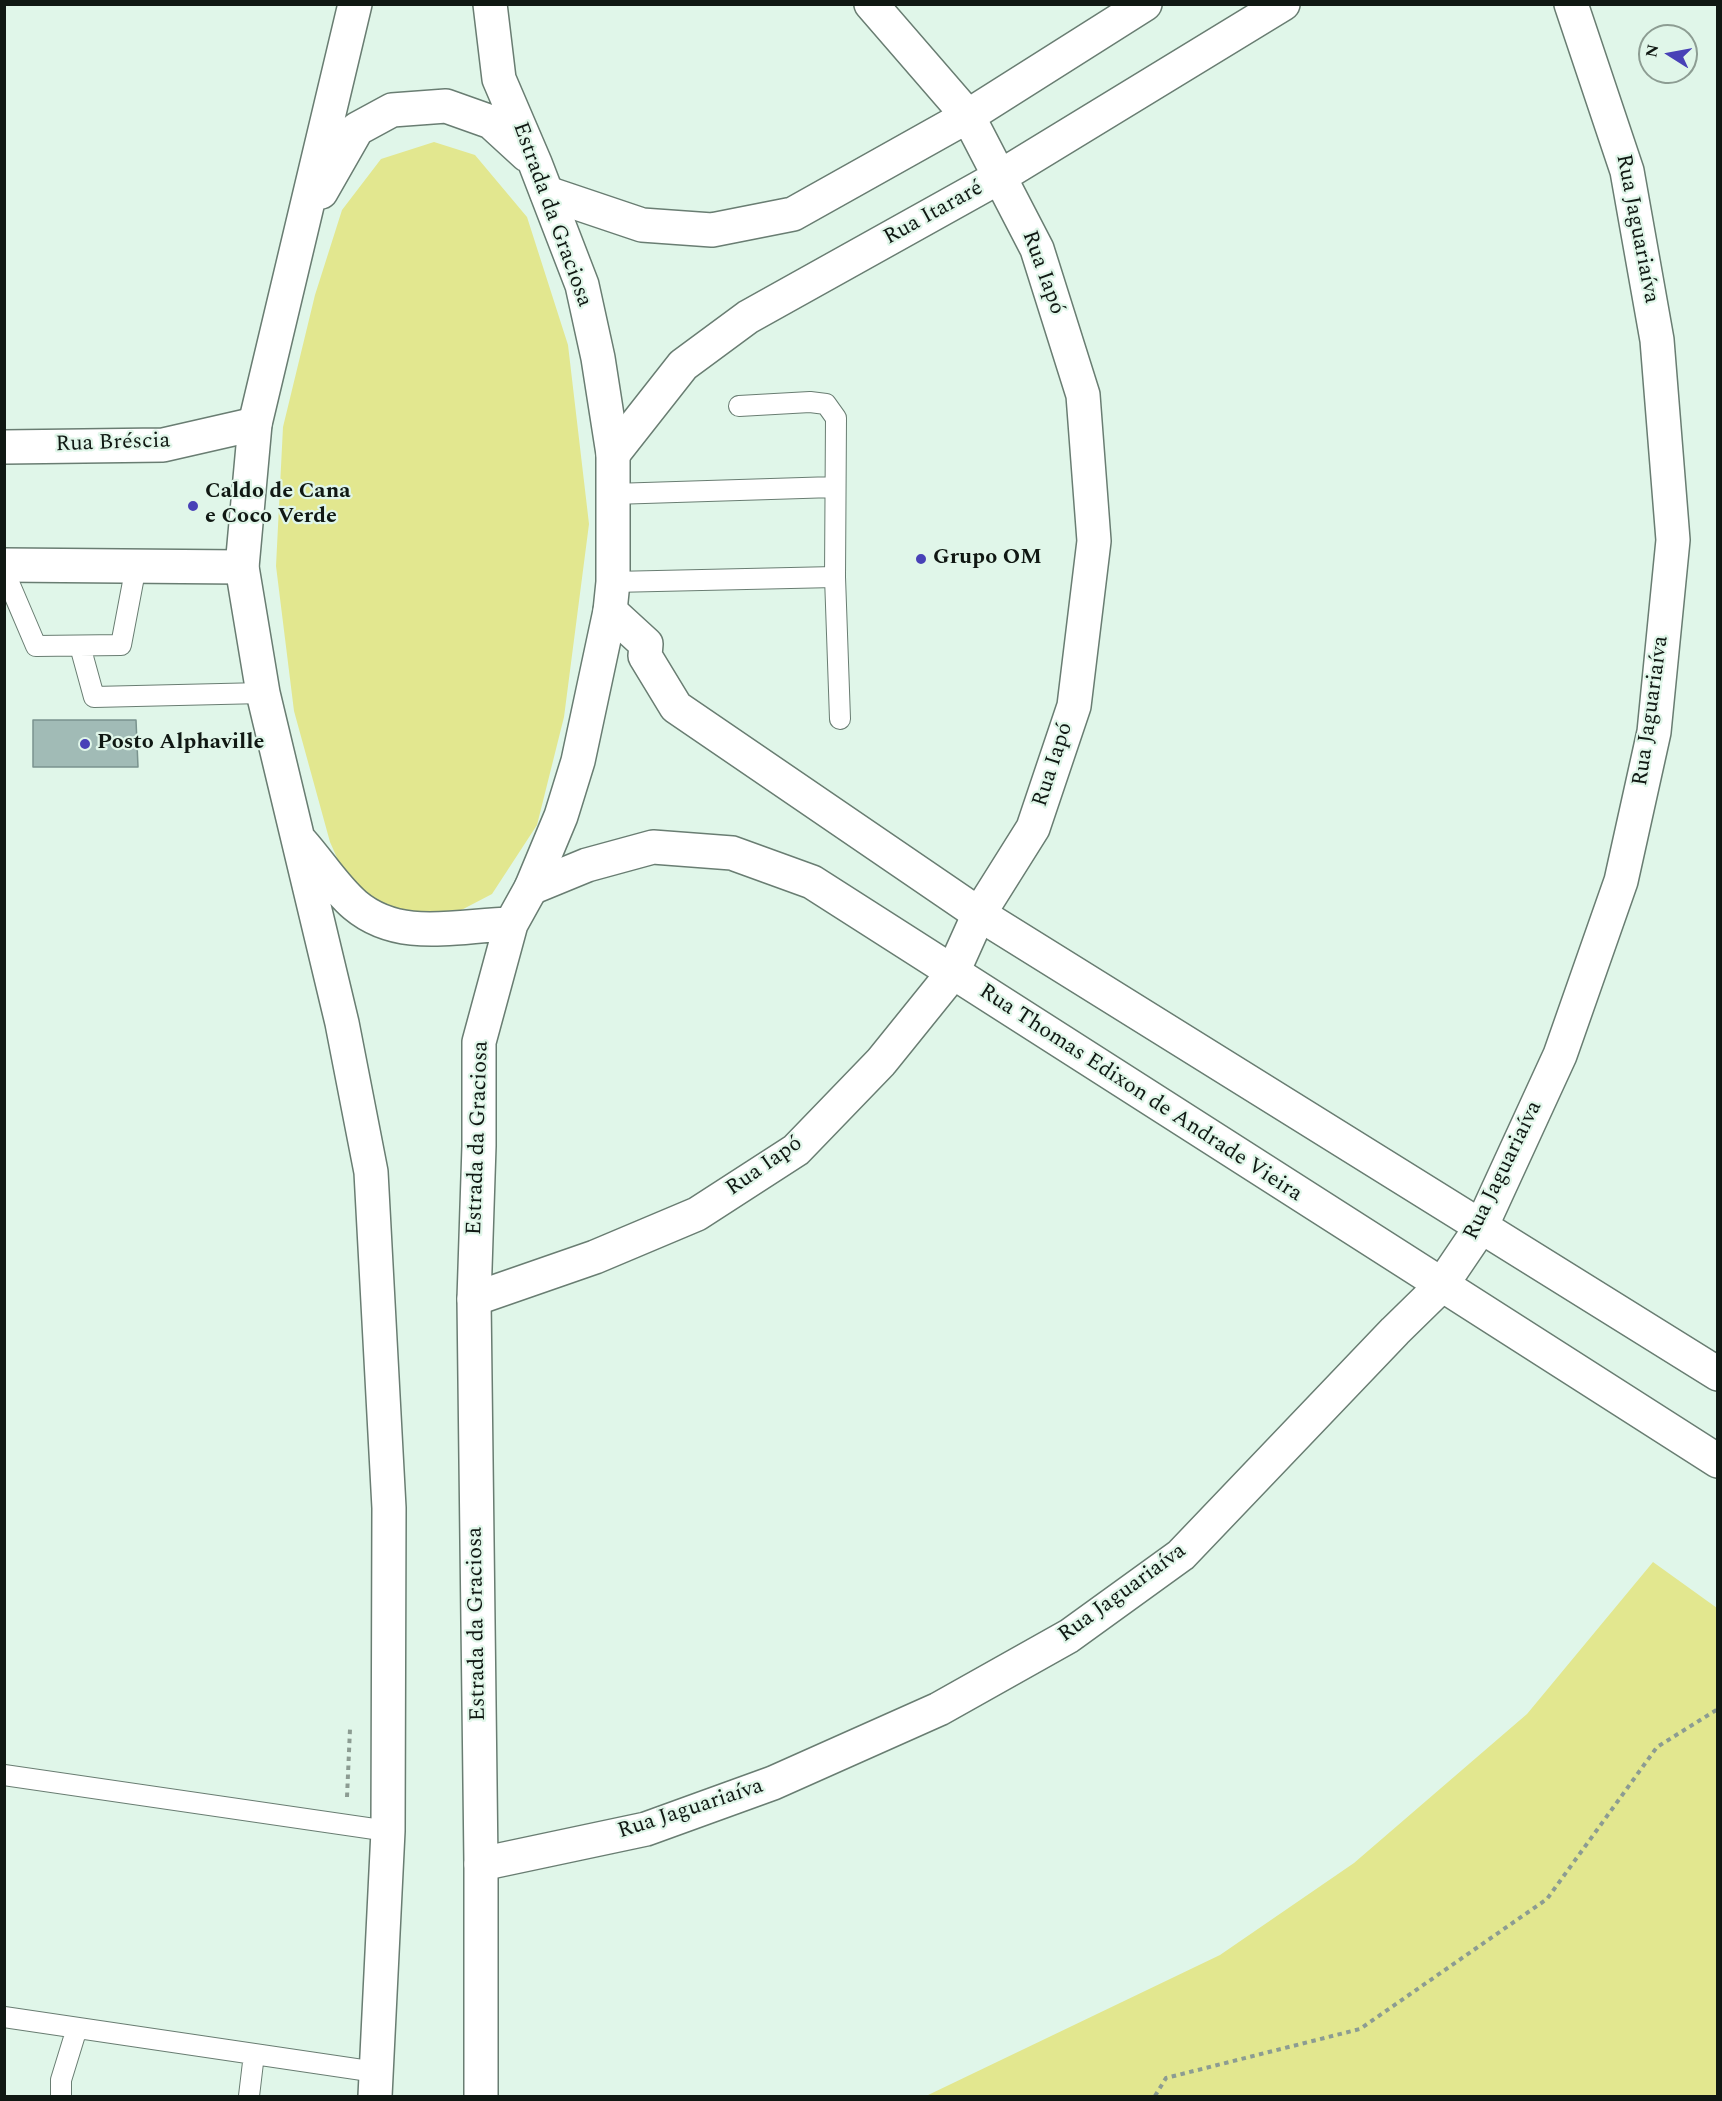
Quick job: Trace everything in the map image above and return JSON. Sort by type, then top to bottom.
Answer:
[{"type":"street","points":[[355,4],[255,424],[242,567],[263,693],[342,1023],[371,1172],[389,1508],[388,1831],[376,2084]]},
{"type":"street","name":"Estrada da Graciosa","points":[[481,2097],[481,1864],[474,1299],[479,1146],[479,1042],[511,924],[531,888],[561,816],[578,761],[611,596],[613,494],[613,454],[598,358],[582,285],[536,163],[499,79],[490,4]]},
{"type":"street","name":"Rua Iapó","points":[[474,1299],[596,1257],[697,1214],[796,1150],[880,1062],[952,974],[980,914],[1033,828],[1074,706],[1094,541],[1083,394],[1037,249],[1001,176],[968,116],[871,4]]},
{"type":"street","points":[[547,193],[642,225],[712,230],[793,214],[968,116],[1145,4]]},
{"type":"street","name":"Rua Itararé","points":[[613,454],[683,365],[706,345],[748,317],[1001,176],[1283,4]]},
{"type":"street","name":"Rua Jaguariaíva","points":[[481,1864],[646,1829],[773,1784],[939,1709],[1069,1636],[1181,1555],[1395,1331],[1441,1286],[1481,1227],[1560,1055],[1622,881],[1654,732],[1673,540],[1657,340],[1627,171],[1571,4]]},
{"type":"street","points":[[302,228],[357,129],[392,110],[446,106],[491,122],[536,163]]},
{"type":"street","name":"Rua Bréscia","points":[[4,447],[163,445],[255,424]]},
{"type":"street","points":[[4,565],[242,567]]},
{"type":"street","points":[[611,596],[646,644],[645,656],[676,707],[980,914],[1718,1374]]},
{"type":"street","points":[[296,836],[355,906],[393,927],[444,930],[472,925],[511,924]]},
{"type":"street","name":"Rua Thomas Edixon de Andrade Vieira","points":[[531,888],[587,865],[653,847],[732,853],[812,882],[952,974],[1718,1461]]},
{"type":"lane","points":[[739,406],[810,402],[826,404],[836,418],[835,577],[840,718]]},
{"type":"lane","points":[[613,494],[834,487]]},
{"type":"lane","points":[[4,571],[36,646],[122,645],[136,566]]},
{"type":"lane","points":[[611,596],[835,577]]},
{"type":"lane","points":[[80,646],[94,697],[263,693]]},
{"type":"lane","points":[[4,1775],[388,1831]]},
{"type":"lane","points":[[4,2017],[254,2054],[376,2084]]},
{"type":"lane","points":[[61,2097],[61,2080],[77,2028]]},
{"type":"lane","points":[[249,2097],[254,2054]]},
{"type":"path","points":[[1155,2097],[1166,2078],[1360,2030],[1547,1899],[1657,1747],[1718,1709]]},
{"type":"path","points":[[346,1824],[350,1719]]},
{"type":"green space","points":[[434,142],[475,155],[527,217],[568,345],[589,524],[564,717],[537,825],[492,894],[446,918],[391,913],[345,876],[330,842],[294,711],[276,566],[283,427],[315,295],[342,210],[381,159]]},
{"type":"green space","points":[[1653,1562],[1717,1608],[1717,2096],[926,2096],[1220,1955],[1354,1863],[1527,1714]]},
{"type":"building","name":"Posto Alphaville","points":[[33,720],[136,720],[138,767],[33,767]]},
{"type":"place","name":"Caldo de Cana e Coco Verde","points":[[193,506]]},
{"type":"place","name":"Grupo OM","points":[[921,559]]},
{"type":"place","name":"Posto Alphaville","points":[[85,744]]}]
